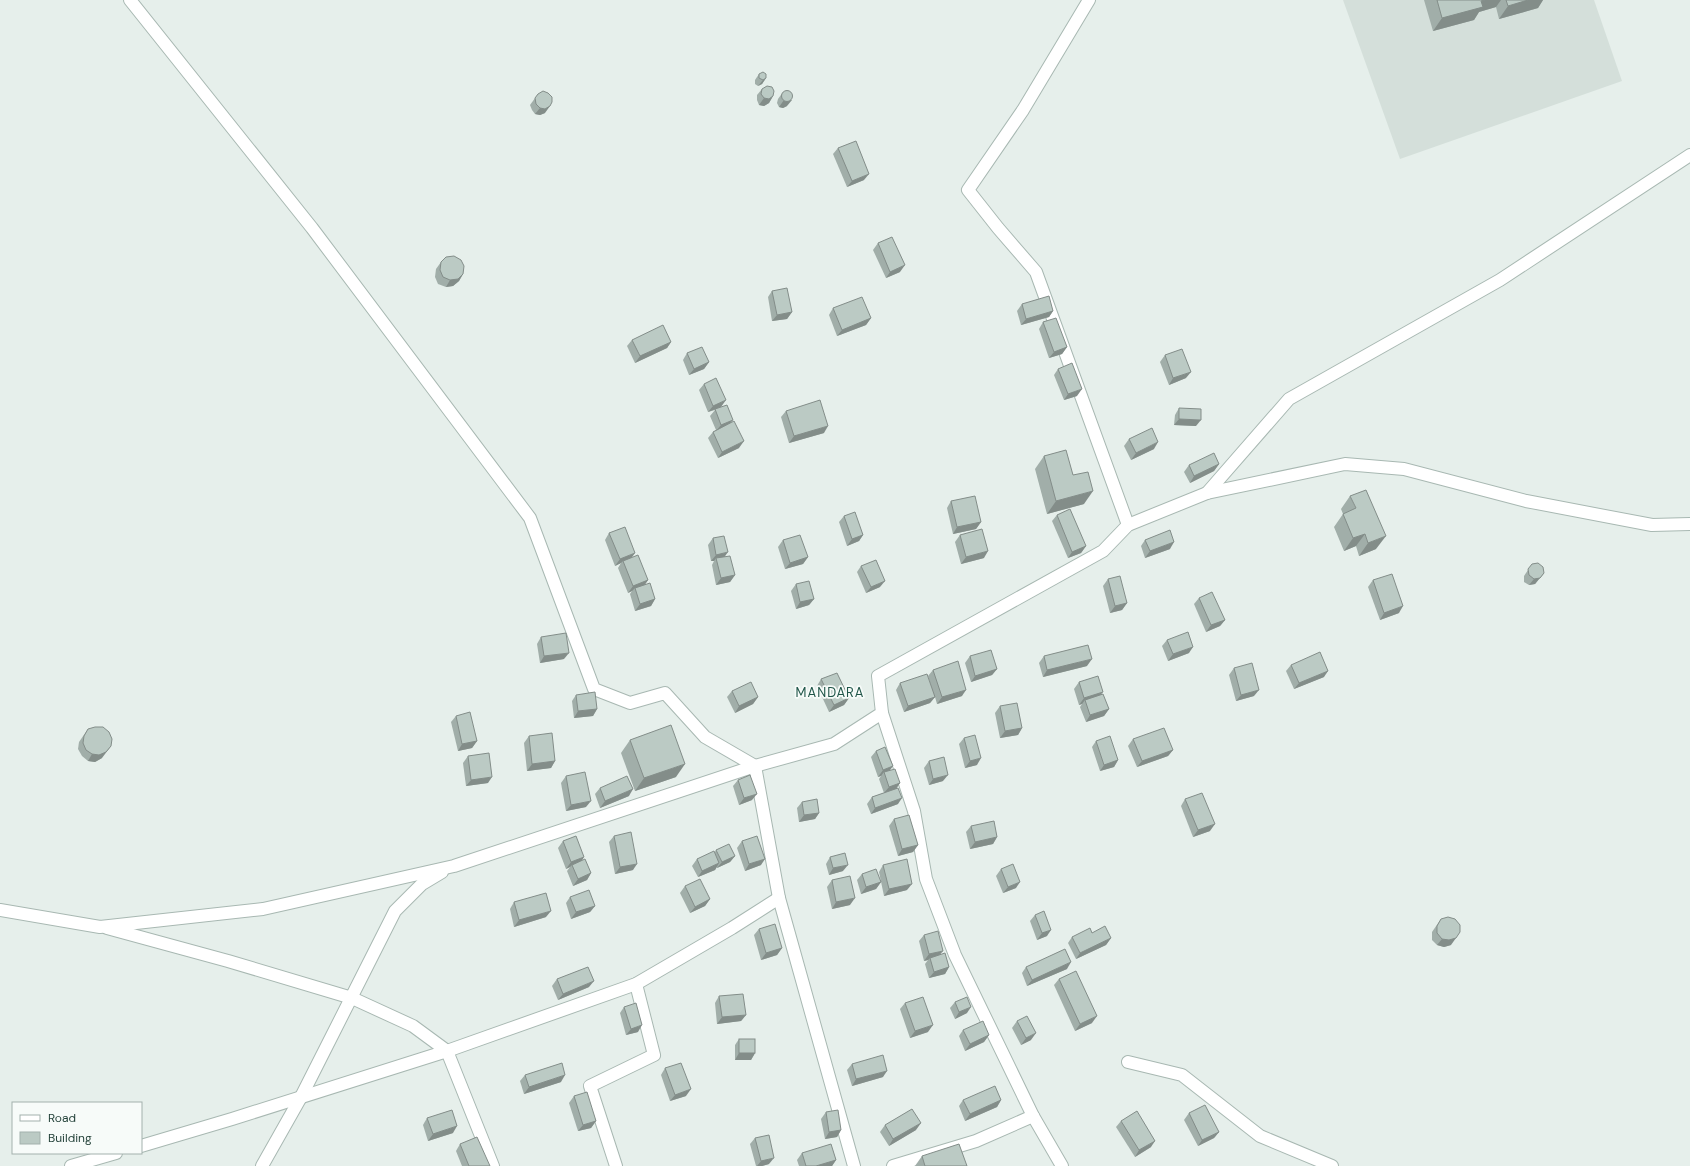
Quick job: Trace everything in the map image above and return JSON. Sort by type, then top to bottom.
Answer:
[{"type":"street","points":[[130,0],[312,228],[530,518],[594,689],[630,702],[665,693],[705,737],[756,766]]},
{"type":"street","points":[[1089,0],[1023,110],[968,190],[1036,272],[1128,525]]},
{"type":"street","points":[[1207,493],[1289,399],[1500,280],[1690,155]]},
{"type":"street","points":[[1062,1166],[1033,1116],[952,948],[926,879],[914,811],[882,713],[878,676],[1103,551],[1128,525],[1207,493],[1345,464],[1404,469],[1526,500],[1652,525],[1690,524]]},
{"type":"street","points":[[100,926],[263,909],[454,866],[756,766],[834,744],[882,713]]},
{"type":"street","points":[[756,766],[778,898],[854,1166]]},
{"type":"street","points":[[262,1166],[301,1097],[395,911],[422,884],[454,866]]},
{"type":"street","points":[[142,1146],[447,1051],[636,984],[732,928],[778,898]]},
{"type":"street","points":[[0,910],[100,926],[228,960],[352,998],[413,1026],[447,1051],[493,1166]]},
{"type":"street","points":[[616,1166],[590,1086],[654,1055],[636,984]]},
{"type":"street","points":[[1128,1062],[1182,1075],[1260,1136],[1332,1166]]},
{"type":"street","points":[[893,1166],[976,1141],[1033,1116]]},
{"type":"street","points":[[72,1166],[113,1154]]},
{"type":"shaded area","points":[[1343,0],[1594,0],[1622,81],[1400,159]]},
{"type":"building","points":[[1437,0],[1485,0],[1481,1],[1483,7],[1442,18]]},
{"type":"building","points":[[1506,0],[1528,0],[1508,6]]},
{"type":"building","points":[[763,72],[766,74],[766,78],[763,80],[759,78],[759,74]]},
{"type":"building","points":[[767,86],[772,87],[774,91],[773,96],[769,99],[764,98],[761,94],[762,89]]},
{"type":"building","points":[[543,91],[552,97],[550,106],[545,109],[540,108],[536,104],[535,98]]},
{"type":"building","points":[[785,91],[789,91],[791,92],[791,100],[785,101],[782,98],[782,94]]},
{"type":"building","points":[[856,141],[869,174],[852,181],[838,148]]},
{"type":"building","points":[[892,237],[905,265],[890,272],[878,243]]},
{"type":"building","points":[[454,256],[461,260],[464,266],[463,274],[458,279],[450,280],[443,277],[440,270],[441,262],[446,257]]},
{"type":"building","points":[[787,288],[792,312],[777,315],[772,291]]},
{"type":"building","points":[[1049,296],[1053,311],[1026,319],[1022,304]]},
{"type":"building","points":[[862,297],[871,318],[842,330],[833,308]]},
{"type":"building","points":[[1056,318],[1067,347],[1054,352],[1043,322]]},
{"type":"building","points":[[663,325],[671,342],[640,356],[632,340]]},
{"type":"building","points":[[702,347],[709,362],[694,369],[687,353]]},
{"type":"building","points":[[1182,349],[1191,372],[1173,378],[1165,355]]},
{"type":"building","points":[[1072,363],[1082,389],[1068,394],[1058,369]]},
{"type":"building","points":[[716,378],[726,400],[713,406],[704,384]]},
{"type":"building","points":[[820,400],[828,426],[794,436],[786,411]]},
{"type":"building","points":[[727,405],[733,420],[721,425],[715,409]]},
{"type":"building","points":[[1179,408],[1201,409],[1201,420],[1179,419]]},
{"type":"building","points":[[734,421],[744,441],[722,452],[713,432]]},
{"type":"building","points":[[1152,428],[1158,442],[1136,453],[1129,439]]},
{"type":"building","points":[[1066,450],[1073,475],[1088,472],[1093,491],[1056,501],[1044,456]]},
{"type":"building","points":[[1214,453],[1219,464],[1194,476],[1189,465]]},
{"type":"building","points":[[1366,490],[1386,536],[1368,543],[1365,534],[1353,538],[1343,514],[1356,508],[1350,496]]},
{"type":"building","points":[[975,496],[981,522],[957,527],[951,501]]},
{"type":"building","points":[[1070,509],[1086,546],[1072,552],[1057,515]]},
{"type":"building","points":[[855,512],[863,535],[852,539],[844,516]]},
{"type":"building","points":[[625,527],[635,553],[620,559],[609,533]]},
{"type":"building","points":[[982,529],[988,551],[966,557],[960,535]]},
{"type":"building","points":[[1170,530],[1174,542],[1150,551],[1145,540]]},
{"type":"building","points":[[800,535],[808,557],[790,563],[783,540]]},
{"type":"building","points":[[724,536],[728,552],[716,555],[713,538]]},
{"type":"building","points":[[638,555],[648,580],[633,586],[623,561]]},
{"type":"building","points":[[730,556],[735,575],[721,578],[716,558]]},
{"type":"building","points":[[876,560],[885,581],[871,587],[861,566]]},
{"type":"building","points":[[1538,563],[1543,567],[1544,573],[1540,578],[1534,579],[1529,575],[1528,569],[1532,564]]},
{"type":"building","points":[[1392,574],[1403,606],[1384,613],[1373,580]]},
{"type":"building","points":[[1120,576],[1127,603],[1115,606],[1108,579]]},
{"type":"building","points":[[809,581],[814,599],[800,602],[796,584]]},
{"type":"building","points":[[650,583],[655,599],[640,604],[635,588]]},
{"type":"building","points":[[1212,592],[1225,620],[1211,625],[1199,598]]},
{"type":"building","points":[[1188,632],[1193,647],[1173,654],[1167,640]]},
{"type":"building","points":[[566,633],[569,653],[544,656],[541,637]]},
{"type":"building","points":[[1088,645],[1092,659],[1047,670],[1044,656]]},
{"type":"building","points":[[991,650],[997,669],[975,676],[970,656]]},
{"type":"building","points":[[1320,652],[1328,671],[1299,683],[1291,665]]},
{"type":"building","points":[[958,661],[966,690],[942,697],[933,670]]},
{"type":"building","points":[[1252,663],[1259,690],[1241,695],[1234,668]]},
{"type":"building","points":[[837,673],[849,698],[834,705],[821,679]]},
{"type":"building","points":[[927,674],[935,697],[908,706],[900,683]]},
{"type":"building","points":[[1098,676],[1103,692],[1084,698],[1079,682]]},
{"type":"building","points":[[751,682],[758,697],[739,706],[732,691]]},
{"type":"building","points":[[595,692],[597,709],[578,711],[576,695]]},
{"type":"building","points":[[1103,694],[1109,709],[1090,715],[1085,700]]},
{"type":"building","points":[[1017,703],[1022,728],[1005,731],[1000,706]]},
{"type":"building","points":[[470,712],[477,741],[462,744],[456,716]]},
{"type":"building","points":[[671,725],[685,764],[644,778],[630,740]]},
{"type":"building","points":[[103,727],[109,732],[112,739],[111,746],[106,752],[99,755],[92,754],[86,750],[83,743],[84,736],[88,729]]},
{"type":"building","points":[[1164,728],[1173,750],[1142,761],[1133,739]]},
{"type":"building","points":[[552,733],[555,761],[532,764],[529,736]]},
{"type":"building","points":[[975,735],[981,758],[970,761],[964,738]]},
{"type":"building","points":[[1110,736],[1118,760],[1104,765],[1096,741]]},
{"type":"building","points":[[885,747],[893,766],[883,770],[876,751]]},
{"type":"building","points":[[489,753],[492,777],[471,780],[468,756]]},
{"type":"building","points":[[944,757],[948,775],[933,779],[929,761]]},
{"type":"building","points":[[895,769],[900,783],[889,787],[884,772]]},
{"type":"building","points":[[585,772],[591,801],[571,805],[566,776]]},
{"type":"building","points":[[750,775],[757,794],[744,798],[738,780]]},
{"type":"building","points":[[627,776],[633,789],[605,801],[600,788]]},
{"type":"building","points":[[898,788],[902,798],[875,808],[872,797]]},
{"type":"building","points":[[1202,793],[1215,824],[1198,830],[1185,799]]},
{"type":"building","points":[[817,799],[819,813],[804,815],[802,802]]},
{"type":"building","points":[[909,815],[918,845],[902,849],[894,819]]},
{"type":"building","points":[[994,821],[997,837],[975,842],[971,826]]},
{"type":"building","points":[[631,832],[637,864],[620,867],[614,836]]},
{"type":"building","points":[[576,836],[584,857],[571,862],[563,841]]},
{"type":"building","points":[[757,836],[765,859],[749,864],[742,841]]},
{"type":"building","points":[[729,844],[735,856],[722,862],[716,850]]},
{"type":"building","points":[[714,851],[719,863],[702,871],[697,859]]},
{"type":"building","points":[[845,853],[848,865],[833,868],[830,857]]},
{"type":"building","points":[[585,859],[591,873],[578,879],[572,865]]},
{"type":"building","points":[[907,859],[912,884],[889,889],[883,865]]},
{"type":"building","points":[[1013,864],[1020,882],[1008,887],[1001,869]]},
{"type":"building","points":[[876,869],[881,882],[866,887],[862,874]]},
{"type":"building","points":[[850,876],[855,898],[836,902],[832,880]]},
{"type":"building","points":[[700,879],[710,899],[695,907],[685,886]]},
{"type":"building","points":[[589,890],[595,906],[576,912],[570,897]]},
{"type":"building","points":[[546,893],[551,911],[519,920],[514,902]]},
{"type":"building","points":[[1044,911],[1051,930],[1042,933],[1035,915]]},
{"type":"building","points":[[1448,917],[1455,919],[1460,925],[1460,932],[1456,938],[1449,940],[1442,939],[1437,933],[1437,926],[1441,919]]},
{"type":"building","points":[[775,924],[782,948],[766,953],[759,929]]},
{"type":"building","points":[[1105,926],[1111,938],[1080,953],[1072,937],[1090,928],[1092,933]]},
{"type":"building","points":[[938,931],[943,951],[929,954],[924,935]]},
{"type":"building","points":[[1065,949],[1071,962],[1032,980],[1026,967]]},
{"type":"building","points":[[945,953],[949,967],[934,972],[930,958]]},
{"type":"building","points":[[588,967],[594,981],[563,994],[557,979]]},
{"type":"building","points":[[1076,971],[1097,1016],[1080,1024],[1059,979]]},
{"type":"building","points":[[743,994],[746,1015],[722,1017],[719,996]]},
{"type":"building","points":[[923,997],[933,1025],[915,1031],[905,1003]]},
{"type":"building","points":[[967,997],[971,1007],[959,1012],[955,1002]]},
{"type":"building","points":[[636,1003],[642,1025],[631,1029],[624,1007]]},
{"type":"building","points":[[1027,1016],[1036,1033],[1026,1038],[1017,1021]]},
{"type":"building","points":[[983,1021],[989,1035],[970,1044],[963,1030]]},
{"type":"building","points":[[739,1039],[755,1039],[755,1053],[739,1053]]},
{"type":"building","points":[[883,1055],[887,1071],[856,1079],[852,1064]]},
{"type":"building","points":[[562,1063],[565,1075],[529,1087],[525,1075]]},
{"type":"building","points":[[681,1063],[691,1089],[675,1095],[665,1068]]},
{"type":"building","points":[[995,1086],[1001,1100],[970,1114],[963,1100]]},
{"type":"building","points":[[587,1092],[596,1121],[583,1125],[574,1096]]},
{"type":"building","points":[[1205,1105],[1219,1132],[1202,1140],[1189,1113]]},
{"type":"building","points":[[912,1109],[921,1123],[893,1139],[885,1125]]},
{"type":"building","points":[[452,1110],[457,1126],[433,1134],[427,1118]]},
{"type":"building","points":[[838,1110],[841,1130],[829,1132],[826,1112]]},
{"type":"building","points":[[1137,1111],[1155,1141],[1139,1150],[1121,1121]]},
{"type":"building","points":[[769,1135],[774,1158],[761,1161],[755,1138]]},
{"type":"building","points":[[477,1137],[490,1166],[469,1166],[460,1144]]},
{"type":"building","points":[[831,1144],[836,1160],[816,1166],[806,1166],[802,1153]]},
{"type":"building","points":[[959,1144],[967,1166],[925,1166],[922,1156]]},
{"type":"district","name":"MANDARA","points":[[830,692]]}]
